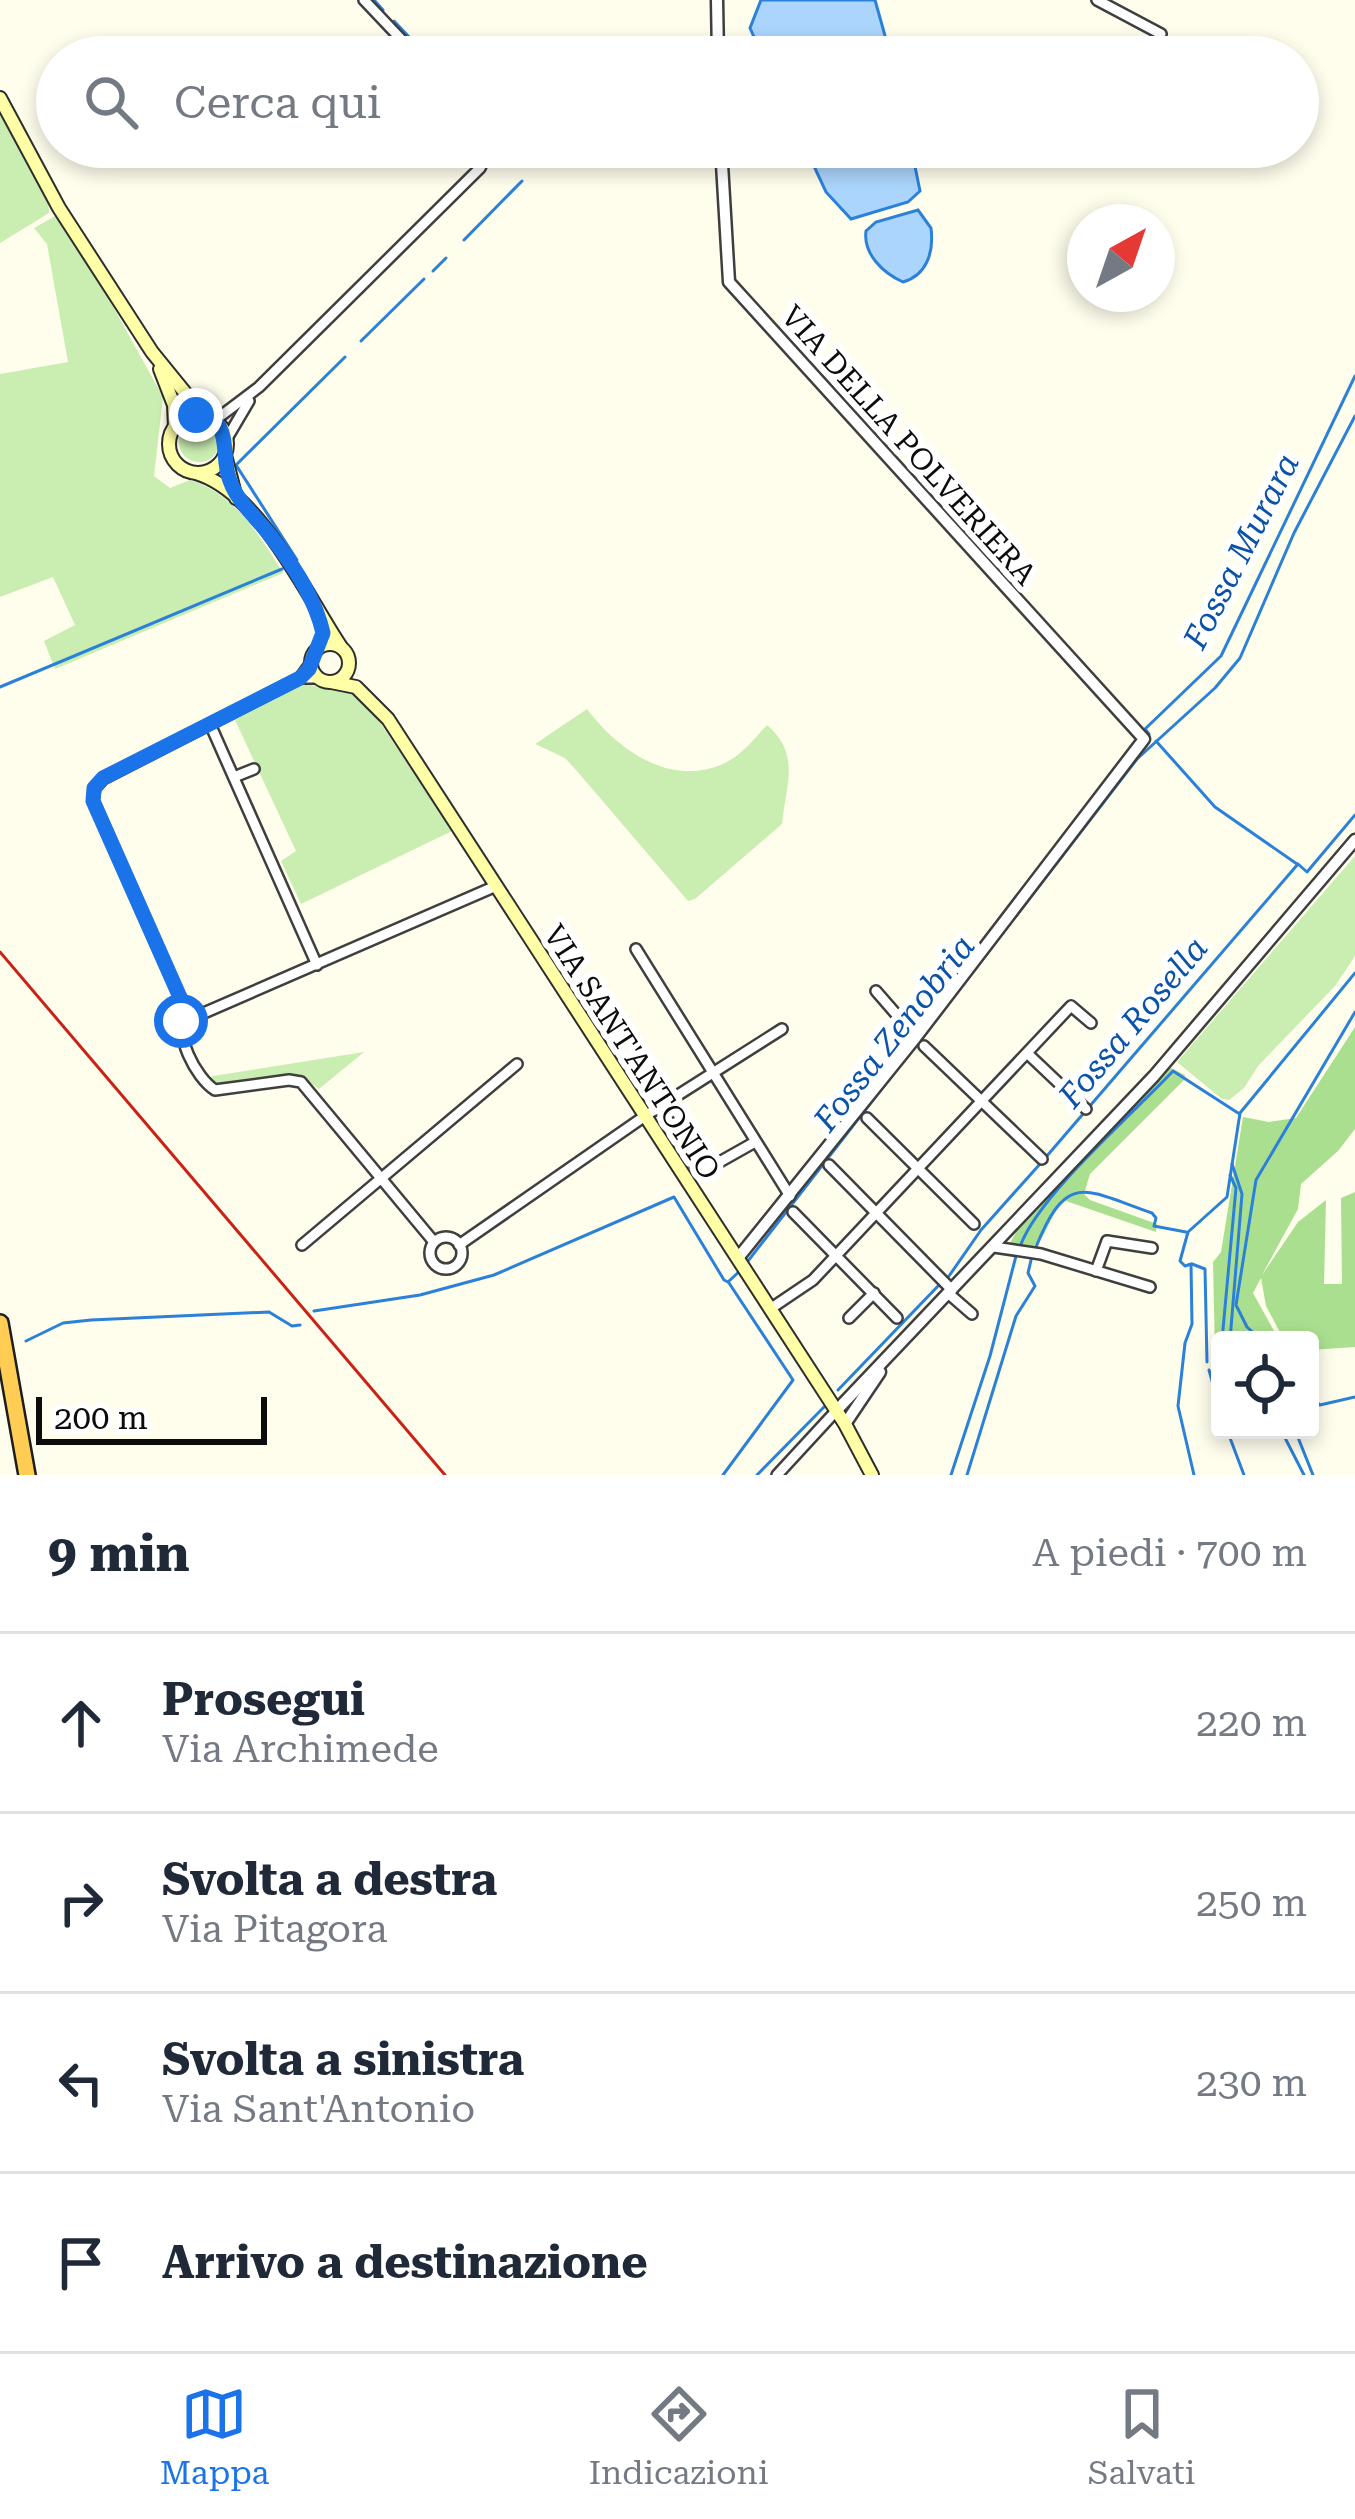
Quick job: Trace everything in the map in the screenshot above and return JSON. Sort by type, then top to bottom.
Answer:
[{"type":"highway","points":[[0,1324],[26,1475]]},
{"type":"highway","points":[[0,1380],[16,1475]]},
{"type":"main road","name":"VIA SANT'ANTONIO","points":[[0,98],[36,166]]},
{"type":"main road","name":"VIA SANT'ANTONIO","points":[[37,168],[152,352],[209,418],[226,447],[236,499]]},
{"type":"main road","name":"VIA SANT'ANTONIO","points":[[152,352],[174,405],[170,452],[180,467],[209,477],[236,499],[272,537],[347,653],[350,667],[374,691],[845,1424],[872,1475]]},
{"type":"main road","points":[[175,427],[188,417],[209,418]]},
{"type":"main road","points":[[196,473],[210,470],[226,447]]},
{"type":"main road","name":"VIA SANT'ANTONIO","points":[[311,598],[323,633],[314,657],[325,680],[356,687],[388,719]]},
{"type":"main road","points":[[314,657],[326,644],[341,647]]},
{"type":"main road","points":[[325,680],[341,680],[350,667]]},
{"type":"street","points":[[364,0],[398,36]]},
{"type":"street","points":[[716,0],[717,36]]},
{"type":"street","points":[[1096,0],[1161,34]]},
{"type":"street","points":[[209,418],[254,391],[480,168]]},
{"type":"street","name":"VIA DELLA POLVERIERA","points":[[723,168],[731,284],[1144,739],[920,1041]]},
{"type":"street","points":[[226,447],[254,391]]},
{"type":"street","points":[[314,657],[300,678],[103,778],[94,788],[93,801],[187,1013],[197,1016],[496,886]]},
{"type":"street","points":[[300,678],[325,680]]},
{"type":"street","points":[[211,724],[317,965]]},
{"type":"street","points":[[233,777],[254,769]]},
{"type":"street","points":[[777,1475],[1154,1076],[1355,840]]},
{"type":"street","points":[[636,950],[790,1196]]},
{"type":"street","points":[[876,992],[1042,1159]]},
{"type":"street","points":[[770,1309],[813,1280],[837,1256],[1072,1006],[1091,1023]]},
{"type":"street","points":[[187,1013],[180,1031],[206,1083],[215,1090],[301,1082],[434,1242]]},
{"type":"street","points":[[459,1245],[645,1116],[782,1029]]},
{"type":"street","points":[[738,1258],[920,1041]]},
{"type":"street","points":[[1028,1054],[1086,1109]]},
{"type":"street","points":[[302,1245],[517,1064]]},
{"type":"street","points":[[660,1107],[700,1173],[755,1142]]},
{"type":"street","points":[[867,1118],[974,1224]]},
{"type":"street","points":[[829,1166],[972,1315]]},
{"type":"street","points":[[793,1212],[897,1318]]},
{"type":"street","points":[[448,1237],[459,1245],[459,1261],[446,1269],[433,1262],[434,1242],[448,1237]]},
{"type":"street","points":[[1096,1271],[1107,1241],[1152,1249]]},
{"type":"street","points":[[994,1247],[1041,1254],[1150,1287]]},
{"type":"street","points":[[849,1318],[874,1293]]},
{"type":"street","points":[[845,1424],[881,1368]]},
{"type":"green space","points":[[0,102],[48,197],[49,213],[0,243]]},
{"type":"green space","points":[[57,215],[163,397],[154,476],[170,488],[190,480],[220,495],[255,530],[283,573],[55,669],[44,641],[75,625],[53,577],[0,597],[0,374],[68,362],[47,244],[34,228]]},
{"type":"green space","points":[[199,422],[213,428],[219,442],[213,456],[199,462],[185,456],[179,442],[185,428]]},
{"type":"green space","points":[[304,684],[349,692],[367,703],[452,831],[301,904],[281,861],[296,851],[235,720]]},
{"type":"green space","points":[[587,709],[630,751],[666,768],[685,771],[705,770],[731,760],[767,725],[788,759],[782,824],[688,901],[565,758],[535,744]]},
{"type":"green space","points":[[1355,856],[1355,956],[1335,986],[1258,1066],[1244,1088],[1229,1100],[1222,1099],[1177,1062]]},
{"type":"green space","points":[[1355,1027],[1355,1129],[1301,1184],[1298,1209],[1262,1275],[1298,1222],[1326,1200],[1324,1284],[1342,1284],[1341,1198],[1355,1192],[1355,1347],[1319,1349],[1319,1331],[1279,1331],[1266,1306],[1261,1278],[1253,1293],[1274,1331],[1214,1331],[1213,1262],[1221,1252],[1243,1117],[1269,1122],[1296,1118]]},
{"type":"green space","points":[[364,1052],[319,1089],[299,1075],[218,1085],[207,1081],[213,1076]]},
{"type":"green space","points":[[1171,1068],[1185,1075],[1184,1080],[1090,1174],[1084,1194],[1157,1224],[1156,1232],[1066,1201],[1032,1247],[1009,1245],[1048,1193]]},
{"type":"water","points":[[761,0],[875,0],[885,36],[754,36],[750,28]]},
{"type":"water","points":[[815,168],[915,168],[920,191],[908,202],[851,219],[826,192]]},
{"type":"water","points":[[918,210],[931,228],[930,254],[918,274],[903,282],[876,262],[866,231],[876,222]]},
{"type":"waterway","points":[[374,0],[383,10]]},
{"type":"waterway","points":[[394,21],[408,36]]},
{"type":"waterway","points":[[464,240],[522,181]]},
{"type":"waterway","points":[[433,271],[446,258]]},
{"type":"waterway","points":[[361,341],[424,279]]},
{"type":"waterway","points":[[297,560],[236,465],[345,357]]},
{"type":"waterway","name":"Fossa Murara","points":[[1149,734],[1145,729],[1221,656],[1355,376]]},
{"type":"waterway","name":"Fossa Zenobria","points":[[925,1034],[1137,759],[1215,688],[1240,658],[1294,533],[1355,416]]},
{"type":"waterway","points":[[0,687],[282,569]]},
{"type":"waterway","name":"Fossa Murara","points":[[1156,741],[1215,807],[1297,864]]},
{"type":"waterway","name":"Fossa Rosella","points":[[1046,1157],[1298,864],[1307,872],[1355,815]]},
{"type":"waterway","points":[[1194,1475],[1178,1406],[1185,1343],[1192,1324],[1191,1264],[1180,1261],[1188,1232],[1227,1197],[1240,1113],[1355,973]]},
{"type":"waterway","points":[[1251,1331],[1236,1305],[1256,1180],[1355,1012]]},
{"type":"waterway","name":"Fossa Zenobria","points":[[748,1261],[904,1060]]},
{"type":"waterway","points":[[1021,1244],[1067,1178],[1173,1071],[1238,1113]]},
{"type":"waterway","name":"Fossa Rosella","points":[[949,1276],[981,1230],[1040,1164]]},
{"type":"waterway","points":[[1231,1331],[1242,1194],[1232,1164]]},
{"type":"waterway","points":[[1223,1331],[1236,1188],[1230,1175]]},
{"type":"waterway","points":[[1036,1247],[1058,1206],[1080,1193],[1094,1193],[1152,1213],[1154,1226],[1186,1232]]},
{"type":"waterway","name":"Fossa Zenobria","points":[[314,1311],[420,1295],[494,1275],[674,1197],[724,1280],[728,1282],[742,1269]]},
{"type":"waterway","points":[[951,1475],[1016,1256]]},
{"type":"waterway","points":[[967,1475],[1016,1316],[1035,1286],[1028,1273],[1032,1256]]},
{"type":"waterway","points":[[1192,1264],[1205,1269],[1207,1362]]},
{"type":"waterway","points":[[723,1475],[793,1380],[729,1283]]},
{"type":"waterway","name":"Fossa Rosella","points":[[838,1390],[939,1285]]},
{"type":"waterway","name":"Fossa Zenobria","points":[[26,1341],[63,1323],[91,1320],[269,1312],[292,1326],[300,1325]]},
{"type":"waterway","points":[[1209,1370],[1211,1377]]},
{"type":"waterway","points":[[1319,1404],[1355,1397]]},
{"type":"waterway","name":"Fossa Rosella","points":[[757,1475],[824,1407]]},
{"type":"waterway","points":[[1230,1439],[1244,1475]]},
{"type":"waterway","points":[[1286,1439],[1304,1475]]},
{"type":"waterway","points":[[1299,1439],[1313,1475]]},
{"type":"railway","points":[[0,952],[445,1475]]},
{"type":"route","points":[[181,1021],[187,1013],[93,801],[94,788],[103,778],[300,678],[309,669],[323,633],[311,598],[272,537],[236,499],[228,475],[224,432],[214,421],[196,415]]}]
